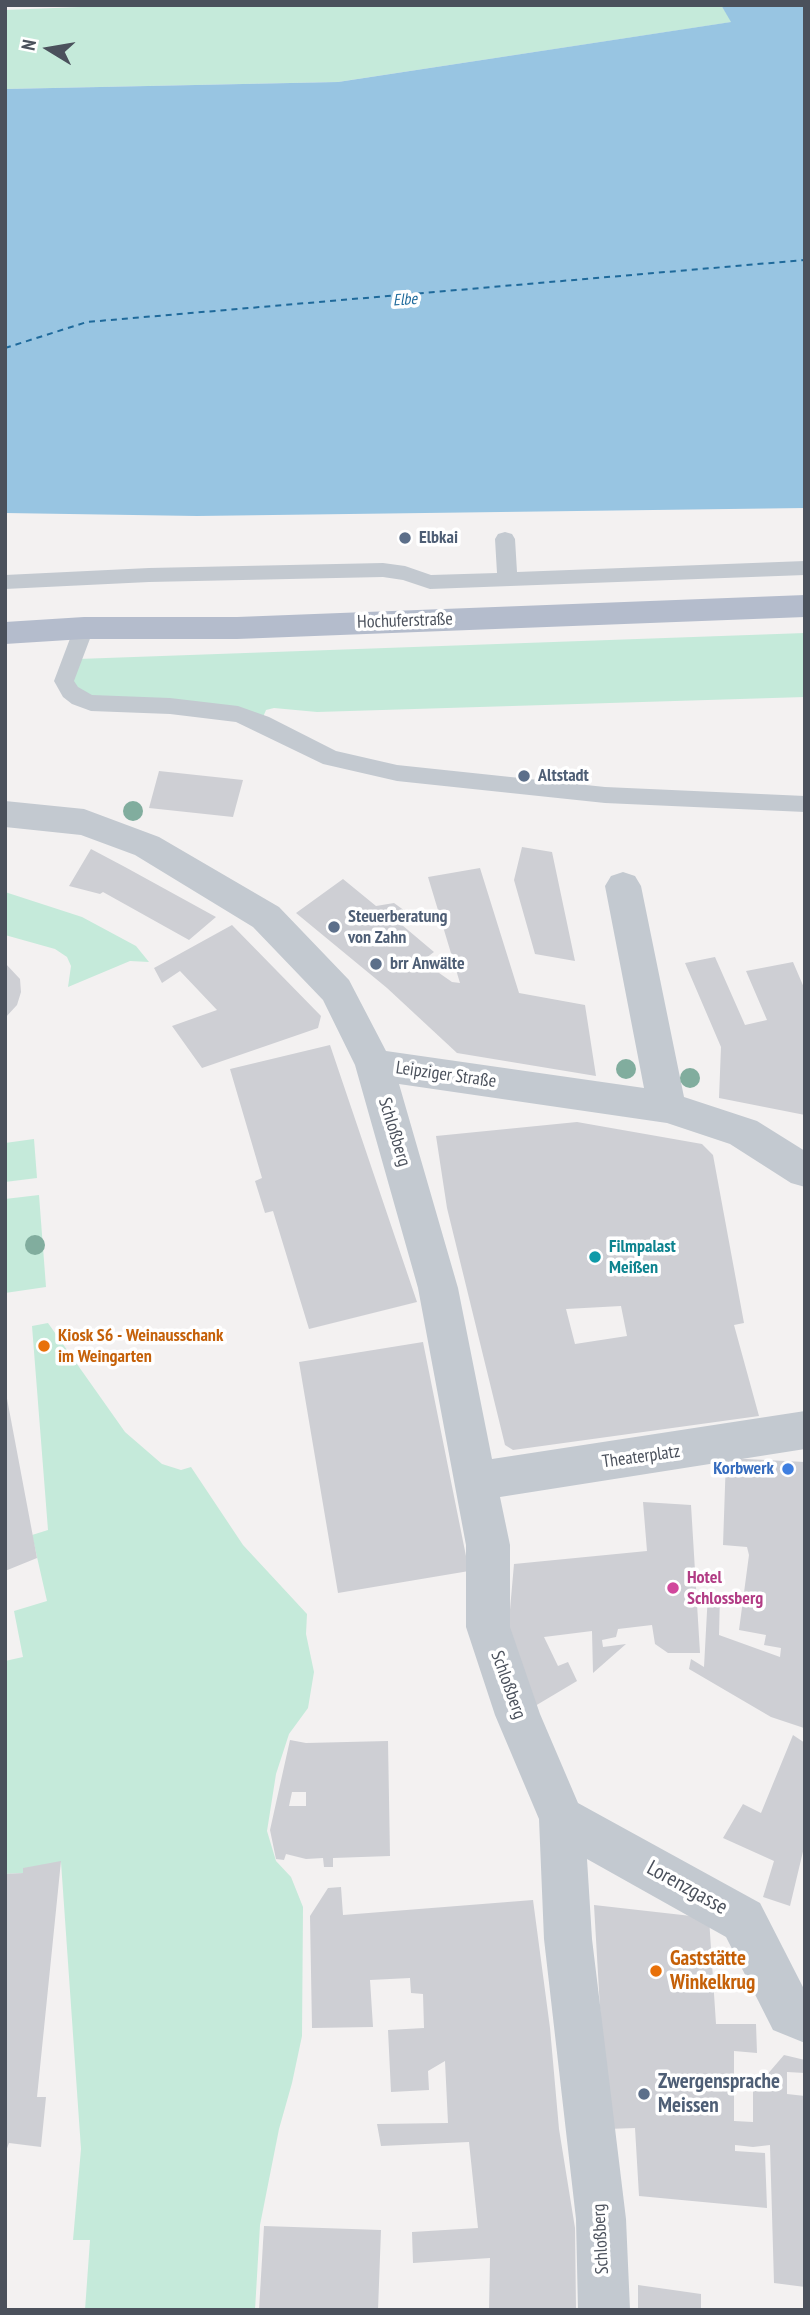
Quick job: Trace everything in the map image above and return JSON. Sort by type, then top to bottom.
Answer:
[{"type":"main road","name":"Hochuferstraße","points":[[5,633],[84,628],[237,628],[805,606]]},
{"type":"street","name":"Leipziger Straße","points":[[5,814],[84,822],[147,846],[266,917],[337,990],[374,1065],[667,1107],[743,1132],[805,1171]]},
{"type":"street","points":[[623,886],[667,1107]]},
{"type":"street","name":"Schloßberg","points":[[374,1065],[438,1287],[488,1545],[488,1627],[518,1715],[562,1819],[568,1939],[601,2219],[604,2310]]},
{"type":"street","name":"Theaterplatz","points":[[477,1481],[805,1430]]},
{"type":"street","name":"Lorenzgasse","points":[[562,1819],[743,1920],[790,2013],[805,2019]]},
{"type":"lane","points":[[505,539],[507,580]]},
{"type":"lane","points":[[5,582],[149,575],[383,570],[405,573],[430,582],[805,568]]},
{"type":"lane","points":[[84,628],[65,681],[70,692],[91,703],[170,706],[238,714],[261,722],[331,758],[397,772],[605,795],[805,804]]},
{"type":"green space","points":[[129,5],[721,5],[732,22],[338,82],[5,89],[5,10]]},
{"type":"green space","points":[[805,633],[805,697],[317,712],[274,708],[266,710],[261,722],[105,705],[70,692],[78,659]]},
{"type":"green space","points":[[5,892],[82,917],[136,946],[149,962],[130,961],[68,987],[71,966],[67,957],[55,949],[5,935]]},
{"type":"green space","points":[[34,1139],[37,1178],[5,1182],[5,1143]]},
{"type":"green space","points":[[39,1195],[46,1287],[5,1293],[5,1199]]},
{"type":"green space","points":[[48,1323],[125,1432],[162,1464],[181,1470],[191,1467],[243,1545],[307,1614],[306,1634],[314,1672],[308,1708],[289,1734],[276,1774],[267,1831],[276,1861],[291,1877],[303,1907],[302,2036],[279,2129],[260,2225],[255,2310],[85,2310],[90,2240],[73,2240],[81,2149],[61,1862],[23,1873],[5,1874],[5,1661],[23,1657],[14,1611],[47,1601],[32,1535],[48,1530],[32,1326]]},
{"type":"water","name":"Elbe","points":[[721,5],[805,5],[805,508],[197,516],[5,513],[5,89],[338,82],[731,22]]},
{"type":"building","points":[[159,771],[243,780],[233,817],[149,808]]},
{"type":"building","points":[[522,847],[552,852],[575,961],[535,954],[514,880]]},
{"type":"building","points":[[91,849],[216,917],[189,940],[103,892],[100,894],[69,886]]},
{"type":"building","points":[[480,868],[519,993],[585,1005],[596,1076],[457,1053],[387,988],[296,913],[343,879],[376,906],[394,903],[405,911],[405,923],[402,925],[434,952],[422,961],[452,982],[460,983],[428,877]]},
{"type":"building","points":[[232,925],[321,1016],[318,1028],[202,1068],[172,1026],[217,1010],[180,971],[162,983],[154,968]]},
{"type":"building","points":[[715,957],[745,1025],[767,1020],[746,971],[793,962],[805,990],[805,1115],[719,1098],[721,1047],[685,963]]},
{"type":"building","points":[[5,963],[20,979],[21,992],[17,1005],[5,1018]]},
{"type":"building","points":[[330,1045],[417,1302],[309,1329],[273,1211],[265,1213],[255,1181],[262,1178],[230,1069]]},
{"type":"building","name":"Filmpalast Meißen","points":[[577,1122],[702,1144],[713,1155],[744,1323],[734,1325],[759,1416],[513,1450],[505,1445],[447,1208],[436,1136]],"holes":[[[621,1306],[627,1336],[575,1344],[566,1309]]]},
{"type":"building","points":[[423,1342],[469,1571],[338,1593],[299,1362]]},
{"type":"building","points":[[5,1388],[37,1558],[5,1571]]},
{"type":"building","points":[[726,1458],[805,1462],[804,1728],[771,1717],[689,1669],[691,1659],[704,1667],[708,1593],[720,1595],[719,1635],[780,1657],[781,1648],[764,1645],[766,1635],[739,1630],[749,1555],[747,1547],[723,1545]]},
{"type":"building","points":[[643,1502],[691,1505],[700,1653],[668,1653],[655,1644],[652,1625],[618,1629],[616,1637],[602,1640],[603,1647],[626,1644],[593,1673],[592,1631],[544,1637],[558,1666],[568,1662],[577,1681],[535,1706],[507,1644],[514,1564],[647,1551]]},
{"type":"building","points":[[793,1735],[805,1743],[805,1843],[790,1906],[763,1897],[774,1861],[723,1838],[743,1804],[761,1813]]},
{"type":"building","points":[[290,1740],[306,1743],[388,1741],[390,1856],[333,1858],[333,1867],[324,1867],[323,1858],[306,1859],[286,1854],[284,1860],[276,1859],[270,1830]],"holes":[[[292,1792],[306,1792],[306,1806],[289,1806]]]},
{"type":"building","points":[[61,1861],[37,2097],[46,2097],[41,2147],[9,2143],[5,2154],[5,1874],[23,1873],[23,1868]]},
{"type":"building","points":[[341,1887],[343,1915],[533,1900],[550,2028],[559,2129],[575,2228],[576,2310],[489,2310],[490,2258],[413,2263],[412,2232],[478,2228],[469,2142],[381,2146],[377,2124],[448,2123],[445,2061],[428,2071],[429,2090],[391,2092],[388,2030],[424,2028],[423,1994],[411,1993],[410,1978],[370,1980],[373,2027],[312,2028],[310,1916],[328,1888]]},
{"type":"building","points":[[594,1905],[709,1918],[716,2024],[756,2024],[757,2053],[734,2051],[734,2121],[753,2122],[753,2091],[784,2055],[805,2060],[805,2073],[787,2072],[787,2094],[805,2096],[805,2287],[774,2283],[770,2145],[735,2145],[735,2151],[765,2153],[767,2208],[639,2196],[635,2128],[607,2129]]},
{"type":"building","points":[[264,2226],[381,2230],[378,2310],[259,2310]]},
{"type":"building","points":[[638,2285],[701,2294],[701,2310],[638,2310]]},
{"type":"ferry route","points":[[5,348],[87,322],[805,260]]},
{"type":"place","name":"Elbkai","points":[[405,538]]},
{"type":"place","name":"Altstadt","points":[[524,776]]},
{"type":"place","name":"Steuerberatung von Zahn","points":[[334,927]]},
{"type":"place","name":"brr Anwälte","points":[[376,964]]},
{"type":"place","name":"Filmpalast Meißen","points":[[595,1257]]},
{"type":"place","name":"Kiosk S6 - Weinausschank im Weingarten","points":[[44,1346]]},
{"type":"place","name":"Korbwerk","points":[[788,1469]]},
{"type":"place","name":"Hotel Schlossberg","points":[[673,1588]]},
{"type":"place","name":"Gaststätte Winkelkrug","points":[[656,1971]]},
{"type":"place","name":"Zwergensprache Meissen","points":[[644,2094]]}]
